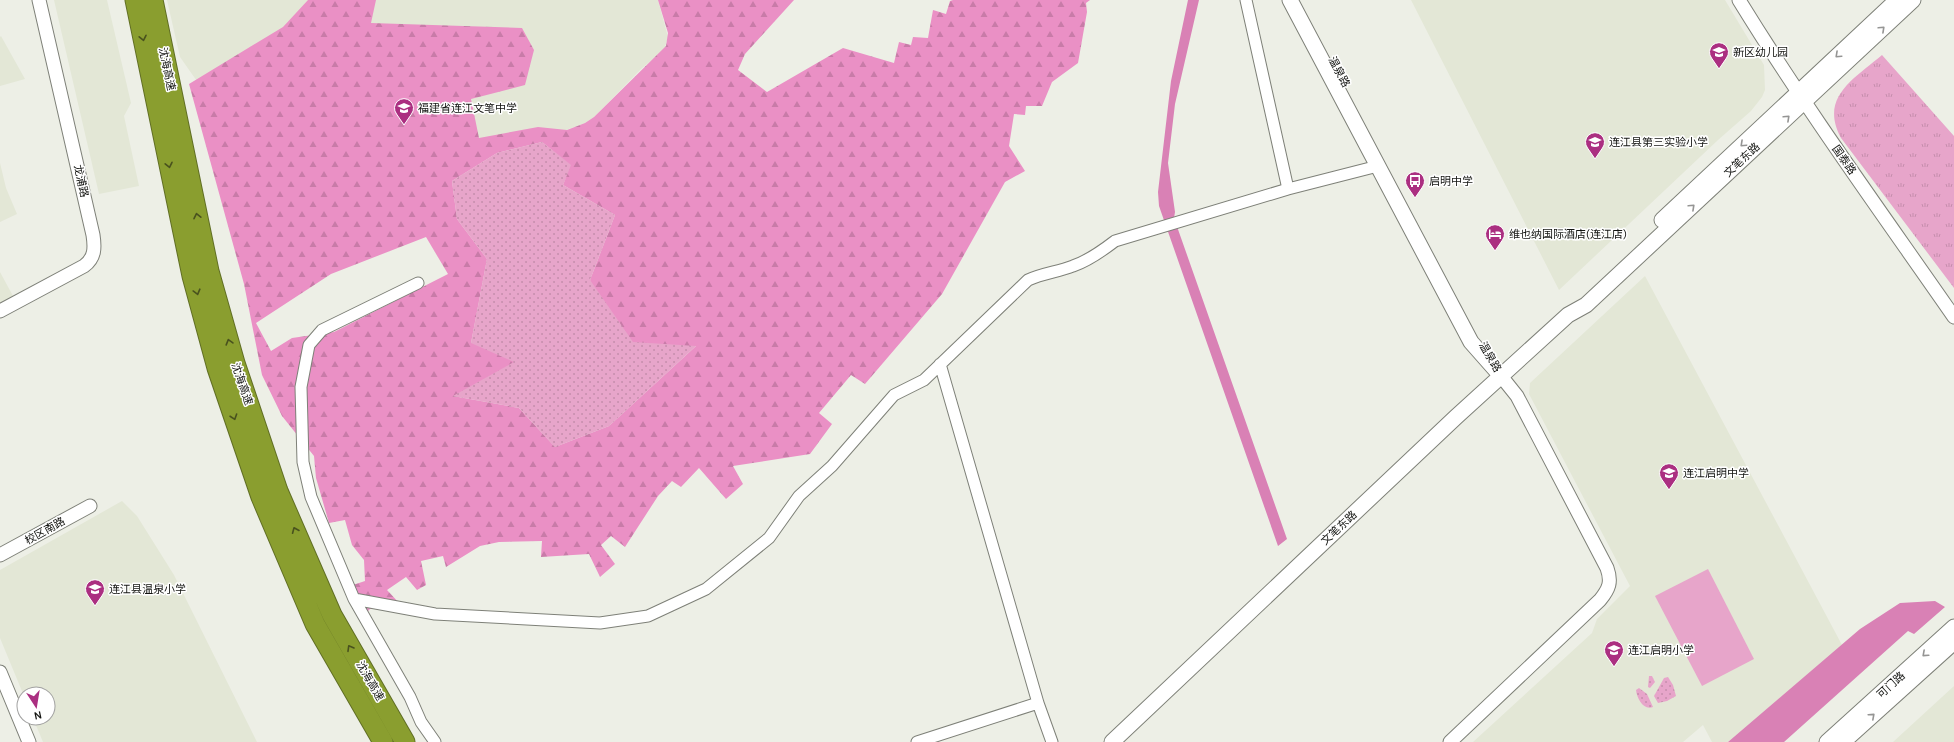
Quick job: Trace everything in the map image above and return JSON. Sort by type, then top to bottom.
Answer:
[{"type":"highway","name":"沈海高速","points":[[135,0],[192,276],[219,375],[261,497],[315,624],[383,742]]},
{"type":"highway","name":"沈海高速","points":[[153,0],[209,271],[235,363],[278,490],[332,615],[405,742]]},
{"type":"main road","name":"温泉路","points":[[1290,0],[1470,342],[1501,376]]},
{"type":"main road","name":"温泉路","points":[[1302,0],[1478,337],[1501,376]]},
{"type":"main road","name":"文笔东路","points":[[1112,742],[1501,376],[1568,315],[1586,305],[1801,98],[1897,0]]},
{"type":"main road","name":"文笔东路","points":[[1801,98],[1913,0]]},
{"type":"main road","name":"可门路","points":[[1827,742],[1954,627]]},
{"type":"main road","name":"可门路","points":[[1843,742],[1954,642]]},
{"type":"street","name":"龙浦路","points":[[0,312],[84,266],[91,259],[95,251],[93,235],[40,0]]},
{"type":"street","points":[[1246,0],[1288,189]]},
{"type":"street","name":"国泰路","points":[[1739,0],[1801,98],[1954,317]]},
{"type":"street","points":[[354,599],[404,609],[451,615],[600,623],[648,616],[706,589],[769,538],[799,496],[832,466],[894,396],[924,380],[1028,280],[1042,274],[1073,266],[1095,255],[1115,241],[1288,189],[1378,166]]},
{"type":"street","points":[[418,283],[322,330],[308,345],[301,387],[303,462],[311,497],[354,599],[410,697],[421,722],[435,742]]},
{"type":"street","points":[[940,364],[1038,703],[1052,742]]},
{"type":"street","points":[[1450,742],[1600,600],[1608,591],[1610,582],[1607,568],[1520,400],[1501,376]]},
{"type":"street","name":"校区南路","points":[[0,555],[90,506]]},
{"type":"street","points":[[0,672],[29,742]]},
{"type":"street","points":[[917,742],[1038,703]]},
{"type":"shaded area","points":[[54,0],[107,0],[131,103],[124,116],[139,186],[99,194]]},
{"type":"shaded area","name":"福建省连江文笔中学","points":[[167,0],[658,0],[668,37],[664,50],[641,69],[594,117],[585,123],[566,130],[482,150],[246,151],[180,57]]},
{"type":"shaded area","points":[[1188,0],[1199,0],[1175,104],[1168,163],[1175,212],[1174,218],[1287,539],[1278,546],[1159,206],[1158,192],[1171,81]]},
{"type":"shaded area","name":"连江县第三实验小学","points":[[1411,0],[1725,0],[1764,65],[1765,90],[1762,97],[1751,111],[1718,140],[1559,290]]},
{"type":"shaded area","points":[[1,36],[25,79],[0,86],[0,37]]},
{"type":"shaded area","points":[[0,163],[6,188],[17,214],[0,222]]},
{"type":"shaded area","points":[[0,272],[13,296],[0,304]]},
{"type":"shaded area","name":"连江启明中学","points":[[1645,276],[1842,645],[1728,742],[1712,742],[1703,725],[1683,742],[1473,742],[1592,633],[1597,619],[1630,586],[1529,394],[1530,383]]},
{"type":"shaded area","name":"连江县温泉小学","points":[[122,501],[137,516],[174,575],[257,742],[43,742],[36,726],[56,726],[56,686],[20,686],[0,638],[0,570]]},
{"type":"shaded area","points":[[1935,601],[1945,607],[1914,634],[1908,631],[1784,742],[1728,742],[1860,629],[1900,603]]},
{"type":"shaded area","points":[[1954,686],[1954,742],[1893,742]]},
{"type":"green space","points":[[308,0],[376,0],[371,23],[522,28],[534,50],[525,85],[471,99],[479,138],[538,127],[567,130],[585,123],[594,117],[666,46],[668,33],[658,0],[794,0],[745,54],[738,70],[767,92],[843,48],[894,63],[899,42],[911,45],[913,37],[928,38],[933,10],[946,14],[950,1],[953,0],[1090,0],[1086,3],[1087,12],[1078,63],[1052,82],[1042,106],[1026,106],[1025,115],[1014,114],[1009,146],[1025,171],[1005,182],[942,294],[865,384],[851,375],[819,413],[832,424],[810,454],[733,466],[743,484],[726,499],[699,468],[681,487],[672,481],[658,496],[625,547],[611,536],[601,545],[615,564],[600,577],[589,554],[541,557],[542,541],[499,542],[480,546],[446,567],[443,556],[421,561],[426,585],[417,590],[406,577],[387,590],[401,605],[370,609],[365,614],[353,585],[365,581],[364,560],[352,545],[345,520],[329,523],[316,478],[314,456],[282,416],[262,375],[244,284],[189,84],[283,27]],"holes":[[[542,142],[571,165],[563,185],[615,215],[590,280],[633,342],[696,346],[609,426],[555,447],[519,408],[453,396],[514,362],[471,343],[487,259],[457,219],[452,181],[497,153]],[[426,237],[448,274],[334,332],[292,338],[271,351],[256,323],[331,274]]]},
{"type":"green space","points":[[1882,55],[1954,136],[1954,288],[1841,138],[1835,124],[1834,111],[1837,100],[1843,90],[1861,72]]},
{"type":"green space","points":[[542,142],[572,165],[563,185],[615,215],[590,280],[697,345],[609,426],[555,447],[519,408],[453,396],[471,343],[487,259],[457,219],[452,181],[497,153]]},
{"type":"green space","points":[[1708,569],[1754,659],[1702,686],[1655,596]]},
{"type":"green space","points":[[1649,676],[1652,676],[1655,682],[1650,688],[1648,687]]},
{"type":"green space","points":[[1668,677],[1673,685],[1676,696],[1667,701],[1658,703],[1654,696],[1664,678]]},
{"type":"green space","points":[[1639,688],[1647,694],[1653,707],[1650,708],[1644,706],[1638,697],[1636,690]]},
{"type":"place","name":"新区幼儿园","points":[[1719,69]]},
{"type":"place","name":"福建省连江文笔中学","points":[[404,125]]},
{"type":"place","name":"连江县第三实验小学","points":[[1595,159]]},
{"type":"place","name":"启明中学","points":[[1415,198]]},
{"type":"place","name":"维也纳国际酒店(连江店)","points":[[1495,251]]},
{"type":"place","name":"连江启明中学","points":[[1669,490]]},
{"type":"place","name":"连江县温泉小学","points":[[95,606]]},
{"type":"place","name":"连江启明小学","points":[[1614,667]]}]
